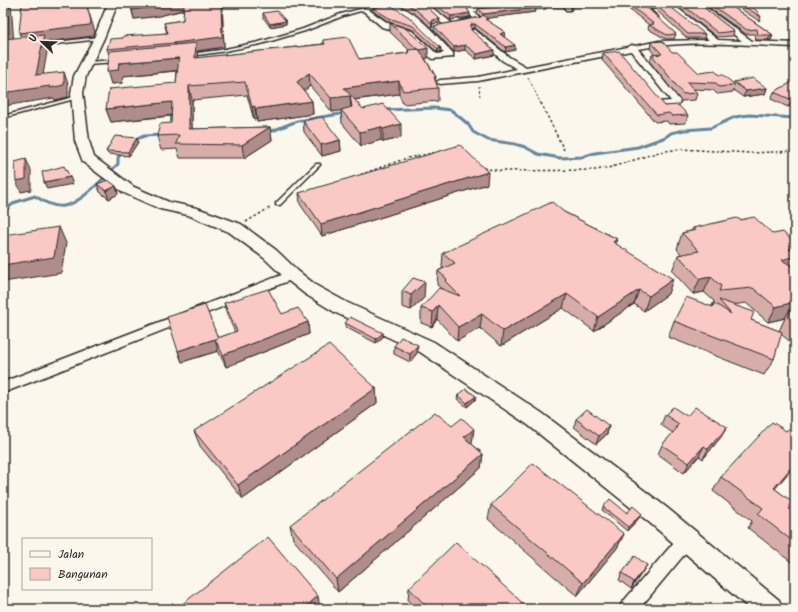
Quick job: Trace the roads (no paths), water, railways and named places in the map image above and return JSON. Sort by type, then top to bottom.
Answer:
[{"type":"street","points":[[114,3],[100,38],[80,76],[77,97],[79,123],[84,150],[88,159],[129,190],[165,206],[192,211],[236,228],[270,254],[292,275],[311,290],[342,308],[427,347],[535,419],[687,540],[770,609]]},
{"type":"street","points":[[358,15],[409,32],[435,58],[450,55],[395,5],[387,3]]},
{"type":"street","points":[[442,3],[426,6],[449,25]]},
{"type":"street","points":[[662,23],[645,7],[684,3]]},
{"type":"street","points":[[696,3],[750,43]]},
{"type":"street","points":[[668,4],[716,42]]},
{"type":"street","points":[[436,27],[478,19],[469,10],[498,5],[507,6]]},
{"type":"street","points":[[364,9],[385,25]]},
{"type":"street","points":[[406,31],[423,29]]},
{"type":"street","points":[[475,32],[506,59],[525,70]]},
{"type":"street","points":[[773,36],[786,44]]},
{"type":"street","points":[[440,82],[478,79],[632,47],[681,39],[795,45]]},
{"type":"street","points":[[632,47],[676,101],[675,103],[660,104]]},
{"type":"street","points":[[3,388],[292,275]]},
{"type":"street","points":[[628,609],[687,540]]},
{"type":"lane","points":[[184,55],[220,51],[260,43],[304,30],[342,15],[387,3]]},
{"type":"lane","points":[[33,46],[100,38]]},
{"type":"lane","points":[[87,63],[124,60]]},
{"type":"lane","points":[[3,117],[77,97]]},
{"type":"lane","points":[[278,204],[318,164]]},
{"type":"waterway","points":[[384,110],[434,108],[451,110],[468,124],[473,132],[488,140],[515,144],[525,147],[538,154],[560,158],[582,157],[595,153],[638,147],[666,137],[671,133],[684,130],[711,128],[735,117],[749,115],[795,118]]},
{"type":"waterway","points":[[267,133],[297,121],[346,113]]},
{"type":"waterway","points":[[134,140],[144,136],[161,135]]},
{"type":"waterway","points":[[3,211],[16,202],[35,196],[49,204],[56,206],[71,204],[86,195],[118,164],[118,158],[123,151]]}]
